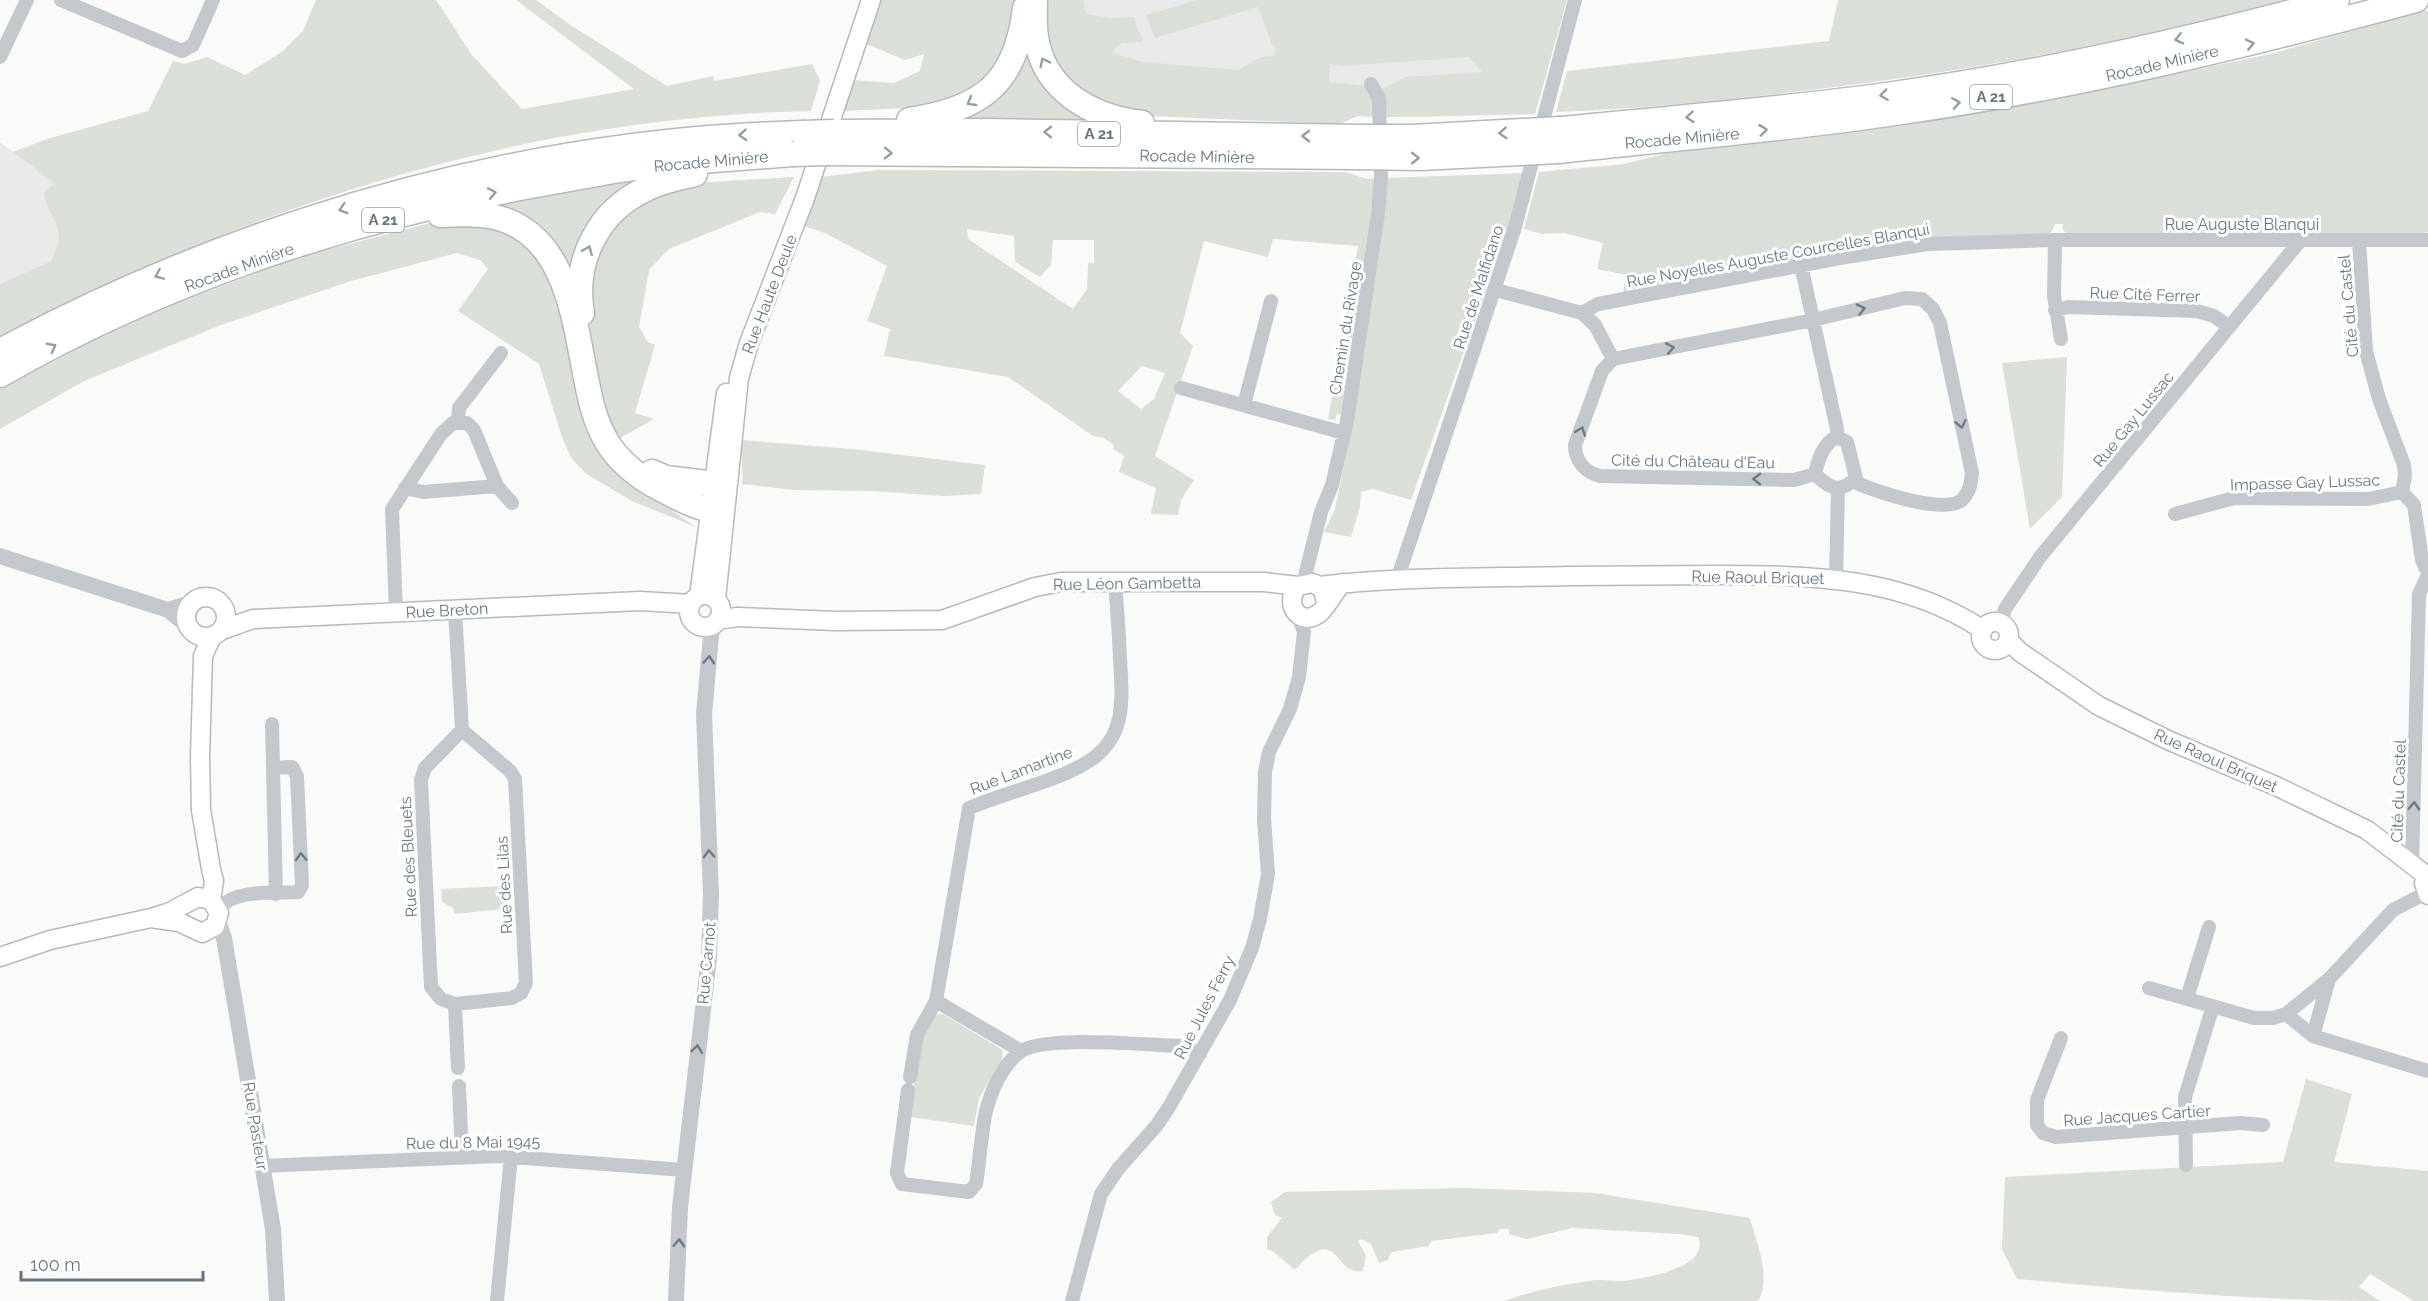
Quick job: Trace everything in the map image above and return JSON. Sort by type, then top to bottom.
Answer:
[{"type":"highway","points":[[831,142],[936,116],[965,106],[984,94],[1006,72],[1017,48],[1025,0]]},
{"type":"highway","points":[[1035,0],[1034,26],[1039,52],[1055,82],[1075,102],[1098,113],[1127,121],[1224,136]]},
{"type":"highway","name":"Rocade Minière","points":[[1560,140],[1978,80],[2100,57],[2264,20],[2337,0]]},
{"type":"highway","name":"Rocade Minière","points":[[0,351],[70,315],[176,268],[260,236],[381,197],[518,165],[625,147],[702,138],[797,143],[1361,147],[1412,137],[1560,140],[1755,131],[1889,114],[2096,78],[2271,39],[2416,0]]},
{"type":"highway","name":"Rocade Minière","points":[[831,142],[984,131],[1224,136],[1361,147]]},
{"type":"highway","points":[[715,484],[666,478],[652,472],[625,451],[610,432],[597,395],[580,303],[584,260],[602,223],[613,210],[646,188],[797,143]]},
{"type":"highway","name":"Rocade Minière","points":[[0,375],[71,337],[154,300],[235,267],[341,231],[487,194],[797,143]]},
{"type":"highway","points":[[341,231],[383,227],[440,215],[470,214],[492,217],[525,230],[537,240],[553,261],[568,293],[590,398],[607,443],[628,466],[656,486],[694,505],[719,511]]},
{"type":"main road","name":"Rue Haute Deule","points":[[711,611],[722,555],[715,484],[721,424],[730,375],[846,51],[861,0]]},
{"type":"main road","name":"Rue Haute Deule","points":[[711,611],[719,511],[736,394],[749,343],[805,198],[871,0]]},
{"type":"main road","name":"Rue Léon Gambetta","points":[[711,611],[835,621],[942,620],[1052,583],[1115,581],[1342,583],[1358,580],[1630,575]]},
{"type":"main road","name":"Rue Raoul Briquet","points":[[1630,575],[1759,575],[1836,579],[1892,589],[1929,601],[1983,630]]},
{"type":"main road","points":[[1272,582],[1294,609],[1304,617],[1321,610],[1342,583]]},
{"type":"main road","points":[[1294,609],[1292,595],[1308,582],[1325,593],[1321,610]]},
{"type":"main road","points":[[203,596],[211,597],[223,604],[227,617],[204,631],[186,617],[191,603],[203,596]]},
{"type":"main road","name":"Rue Breton","points":[[204,631],[253,619],[640,601],[711,611]]},
{"type":"main road","name":"Rue Breton","points":[[223,604],[253,619]]},
{"type":"main road","points":[[1993,622],[2005,632],[2000,649],[1990,649],[1982,640],[1983,630],[1993,622]]},
{"type":"main road","points":[[151,918],[194,929],[212,929],[205,906],[212,875],[201,810],[204,631]]},
{"type":"main road","name":"Rue Raoul Briquet","points":[[2005,632],[2020,652],[2100,706],[2367,830],[2412,865],[2427,885]]},
{"type":"main road","points":[[0,957],[50,940],[205,906]]},
{"type":"main road","points":[[194,929],[183,915],[205,906]]},
{"type":"street","points":[[0,57],[27,0]]},
{"type":"street","points":[[61,0],[182,51],[193,45],[213,0]]},
{"type":"street","name":"Rue de Malfidano","points":[[1397,580],[1496,290],[1575,0]]},
{"type":"street","name":"Chemin du Rivage","points":[[1308,582],[1321,512],[1332,485],[1344,433],[1378,213],[1381,178],[1379,99],[1371,84]]},
{"type":"street","points":[[2055,240],[2055,310],[2061,339]]},
{"type":"street","name":"Rue Auguste Blanqui","points":[[2055,240],[2428,240]]},
{"type":"street","name":"Rue Noyelles Auguste Courcelles Blanqui","points":[[1582,313],[1598,304],[1801,265],[1928,244],[2055,240]]},
{"type":"street","name":"Cité du Castel","points":[[2359,240],[2366,351],[2379,399],[2404,465],[2405,476],[2402,492],[2414,505],[2422,560],[2428,574],[2420,594],[2423,666],[2422,731],[2412,865]]},
{"type":"street","name":"Rue Gay Lussac","points":[[2005,632],[2005,609],[2040,557],[2300,241]]},
{"type":"street","points":[[1801,265],[1837,436]]},
{"type":"street","points":[[1496,290],[1582,313],[1595,325],[1613,358],[1813,320],[1905,298],[1922,299],[1933,309],[1940,324],[1972,473],[1970,488],[1962,500],[1949,506],[1935,505],[1866,488],[1853,481]]},
{"type":"street","points":[[1244,405],[1271,301]]},
{"type":"street","name":"Rue Cité Ferrer","points":[[2055,310],[2069,307],[2197,311],[2214,316],[2229,327]]},
{"type":"street","points":[[458,423],[459,408],[501,353]]},
{"type":"street","name":"Cité du Château d'Eau","points":[[1613,358],[1602,371],[1575,445],[1575,454],[1590,473],[1600,476],[1794,480],[1815,474]]},
{"type":"street","points":[[1181,388],[1344,433]]},
{"type":"street","points":[[396,612],[392,509],[441,434],[453,423],[467,423],[474,430],[497,486],[512,503]]},
{"type":"street","points":[[1837,436],[1847,442],[1856,477],[1848,486],[1838,489],[1824,483],[1815,474],[1818,461],[1829,441],[1837,436]]},
{"type":"street","points":[[405,488],[423,492],[497,486]]},
{"type":"street","points":[[1836,579],[1838,489]]},
{"type":"street","name":"Impasse Gay Lussac","points":[[2175,514],[2234,498],[2368,499],[2402,492]]},
{"type":"street","points":[[0,556],[168,610],[204,631]]},
{"type":"street","name":"Rue Lamartine","points":[[936,1001],[969,808],[1064,774],[1086,763],[1106,746],[1117,730],[1123,707],[1115,581]]},
{"type":"street","points":[[168,610],[191,603]]},
{"type":"street","name":"Rue Jules Ferry","points":[[1072,1301],[1101,1194],[1118,1169],[1157,1125],[1200,1054],[1241,977],[1260,919],[1268,874],[1264,819],[1265,772],[1269,753],[1290,709],[1299,677],[1304,632],[1294,609]]},
{"type":"street","points":[[455,610],[462,730]]},
{"type":"street","points":[[1304,632],[1321,610]]},
{"type":"street","name":"Rue Carnot","points":[[676,1301],[684,1170],[710,958],[711,894],[704,714],[711,611]]},
{"type":"street","points":[[272,724],[276,894]]},
{"type":"street","name":"Rue des Lilas","points":[[456,1004],[512,998],[521,993],[526,983],[515,779],[510,771],[462,730]]},
{"type":"street","name":"Rue des Bleuets","points":[[456,1004],[441,999],[431,987],[421,780],[425,768],[462,730]]},
{"type":"street","points":[[205,906],[241,895],[298,892],[302,885],[297,776],[292,767],[273,768]]},
{"type":"street","points":[[212,875],[230,892],[241,895]]},
{"type":"street","points":[[2149,988],[2254,1018],[2273,1018],[2286,1014],[2329,979],[2393,910],[2427,885]]},
{"type":"street","name":"Rue Pasteur","points":[[205,906],[224,938],[273,1229],[277,1301]]},
{"type":"street","points":[[2187,998],[2209,927]]},
{"type":"street","points":[[194,929],[213,939],[225,952]]},
{"type":"street","points":[[2313,1036],[2329,979]]},
{"type":"street","points":[[1021,1051],[936,1001],[917,1035],[897,1173],[902,1184],[969,1192],[976,1184],[986,1111],[992,1093],[1006,1066],[1021,1051],[1037,1045],[1084,1042],[1185,1046],[1200,1054]]},
{"type":"street","points":[[456,1004],[458,1068]]},
{"type":"street","points":[[2186,1165],[2185,1097],[2213,1006]]},
{"type":"street","points":[[2286,1014],[2313,1036],[2428,1071]]},
{"type":"street","name":"Rue Jacques Cartier","points":[[2061,1038],[2037,1100],[2037,1125],[2043,1133],[2056,1137],[2240,1123],[2263,1125]]},
{"type":"street","points":[[459,1086],[462,1158]]},
{"type":"street","points":[[497,1301],[511,1156]]},
{"type":"street","name":"Rue du 8 Mai 1945","points":[[262,1166],[359,1160],[511,1156],[684,1170]]},
{"type":"shaded area","points":[[316,0],[436,0],[472,55],[522,109],[634,89],[516,0],[536,0],[572,26],[667,86],[713,76],[714,81],[812,64],[820,81],[811,111],[704,117],[599,130],[495,151],[392,177],[292,209],[193,247],[95,289],[0,336],[0,284],[51,261],[59,238],[57,226],[44,193],[54,183],[13,152],[47,139],[148,111],[173,61],[184,64],[207,57],[245,75],[283,51],[303,31]]},
{"type":"shaded area","points":[[878,0],[1016,0],[1011,39],[984,85],[930,107],[842,111],[852,80],[894,83],[920,71],[924,54],[905,60],[864,43]]},
{"type":"shaded area","points":[[1042,0],[1083,0],[1086,14],[1110,18],[1133,17],[1143,42],[1122,43],[1111,53],[1143,62],[1238,70],[1261,57],[1274,56],[1276,50],[1258,7],[1155,38],[1146,15],[1198,0],[1567,0],[1535,114],[1383,117],[1382,89],[1406,77],[1482,72],[1469,57],[1341,66],[1330,64],[1329,82],[1365,86],[1372,92],[1377,117],[1358,116],[1340,124],[1124,115],[1083,98],[1047,55]]},
{"type":"shaded area","points":[[1059,0],[1567,0],[1535,114],[1377,117],[1121,102]]},
{"type":"shaded area","points":[[1838,0],[2286,0],[2109,42],[1930,74],[1715,101],[1556,112],[1567,71],[1829,41]]},
{"type":"shaded area","points":[[2428,10],[2428,232],[2414,235],[2067,234],[2063,230],[2063,224],[2055,224],[2052,231],[2046,235],[1919,239],[1623,294],[1626,275],[1597,269],[1603,243],[1565,233],[1542,234],[1524,229],[1539,172],[1624,164],[1668,153],[1799,139],[1929,121],[2122,85],[2270,54]]},
{"type":"shaded area","points":[[1025,40],[1095,123],[949,119]]},
{"type":"shaded area","points":[[0,142],[13,152],[118,231],[0,284]]},
{"type":"shaded area","points":[[879,170],[1345,172],[1367,179],[1376,178],[1341,414],[1337,414],[1335,420],[1328,419],[1358,246],[1273,239],[1268,257],[1204,241],[1180,333],[1193,346],[1155,456],[1194,480],[1181,500],[1178,515],[1151,514],[1156,488],[1119,472],[1124,456],[1113,449],[1114,445],[1104,438],[1093,436],[1008,377],[884,356],[890,329],[867,321],[887,266],[825,233],[804,226],[820,177]],"holes":[[[967,229],[1014,236],[1015,262],[1040,277],[1051,265],[1053,240],[1094,240],[1094,263],[1088,263],[1087,289],[1073,309],[968,239]],[[1142,366],[1165,373],[1154,399],[1141,409],[1118,391]]]},
{"type":"shaded area","points":[[1523,173],[1509,225],[1411,500],[1373,489],[1361,492],[1360,507],[1351,537],[1324,532],[1335,509],[1353,422],[1387,178]]},
{"type":"shaded area","points":[[794,177],[775,214],[760,212],[669,249],[649,270],[639,327],[648,342],[655,345],[635,413],[654,419],[620,438],[603,404],[586,304],[595,241],[632,204],[696,183]]},
{"type":"shaded area","points":[[637,180],[644,185],[628,194],[577,282],[563,269],[474,208]]},
{"type":"shaded area","points":[[490,220],[527,236],[553,272],[631,482],[696,527],[632,501],[585,473],[571,458],[539,364],[458,311],[488,269],[480,260],[457,253],[351,281],[221,325],[84,381],[0,429],[0,389],[134,319],[299,257],[438,221]]},
{"type":"shaded area","points":[[2067,357],[2062,497],[2030,529],[2002,363]]},
{"type":"shaded area","points":[[741,440],[852,449],[985,465],[981,494],[943,496],[873,491],[794,490],[742,484]]},
{"type":"shaded area","points":[[503,886],[504,909],[455,914],[453,908],[442,902],[441,889]]},
{"type":"shaded area","points":[[943,1014],[1003,1050],[1002,1061],[979,1098],[974,1126],[910,1117],[923,1039],[932,1018]]},
{"type":"shaded area","points":[[2306,1079],[2352,1094],[2334,1162],[2428,1171],[2428,1301],[2414,1301],[2370,1274],[2359,1287],[2380,1301],[2243,1297],[2017,1279],[2002,1249],[2005,1177],[2283,1162]]},
{"type":"shaded area","points":[[1464,1188],[1595,1193],[1750,1218],[1762,1260],[1762,1292],[1758,1301],[1505,1301],[1526,1294],[1593,1280],[1632,1280],[1673,1270],[1695,1257],[1700,1248],[1698,1237],[1680,1234],[1572,1228],[1527,1239],[1509,1234],[1509,1229],[1500,1229],[1497,1233],[1431,1241],[1429,1246],[1391,1252],[1388,1260],[1379,1263],[1371,1244],[1361,1239],[1358,1241],[1366,1256],[1363,1271],[1348,1268],[1328,1250],[1321,1250],[1310,1255],[1295,1270],[1274,1252],[1267,1249],[1267,1237],[1282,1218],[1275,1215],[1271,1202],[1285,1192]]}]
